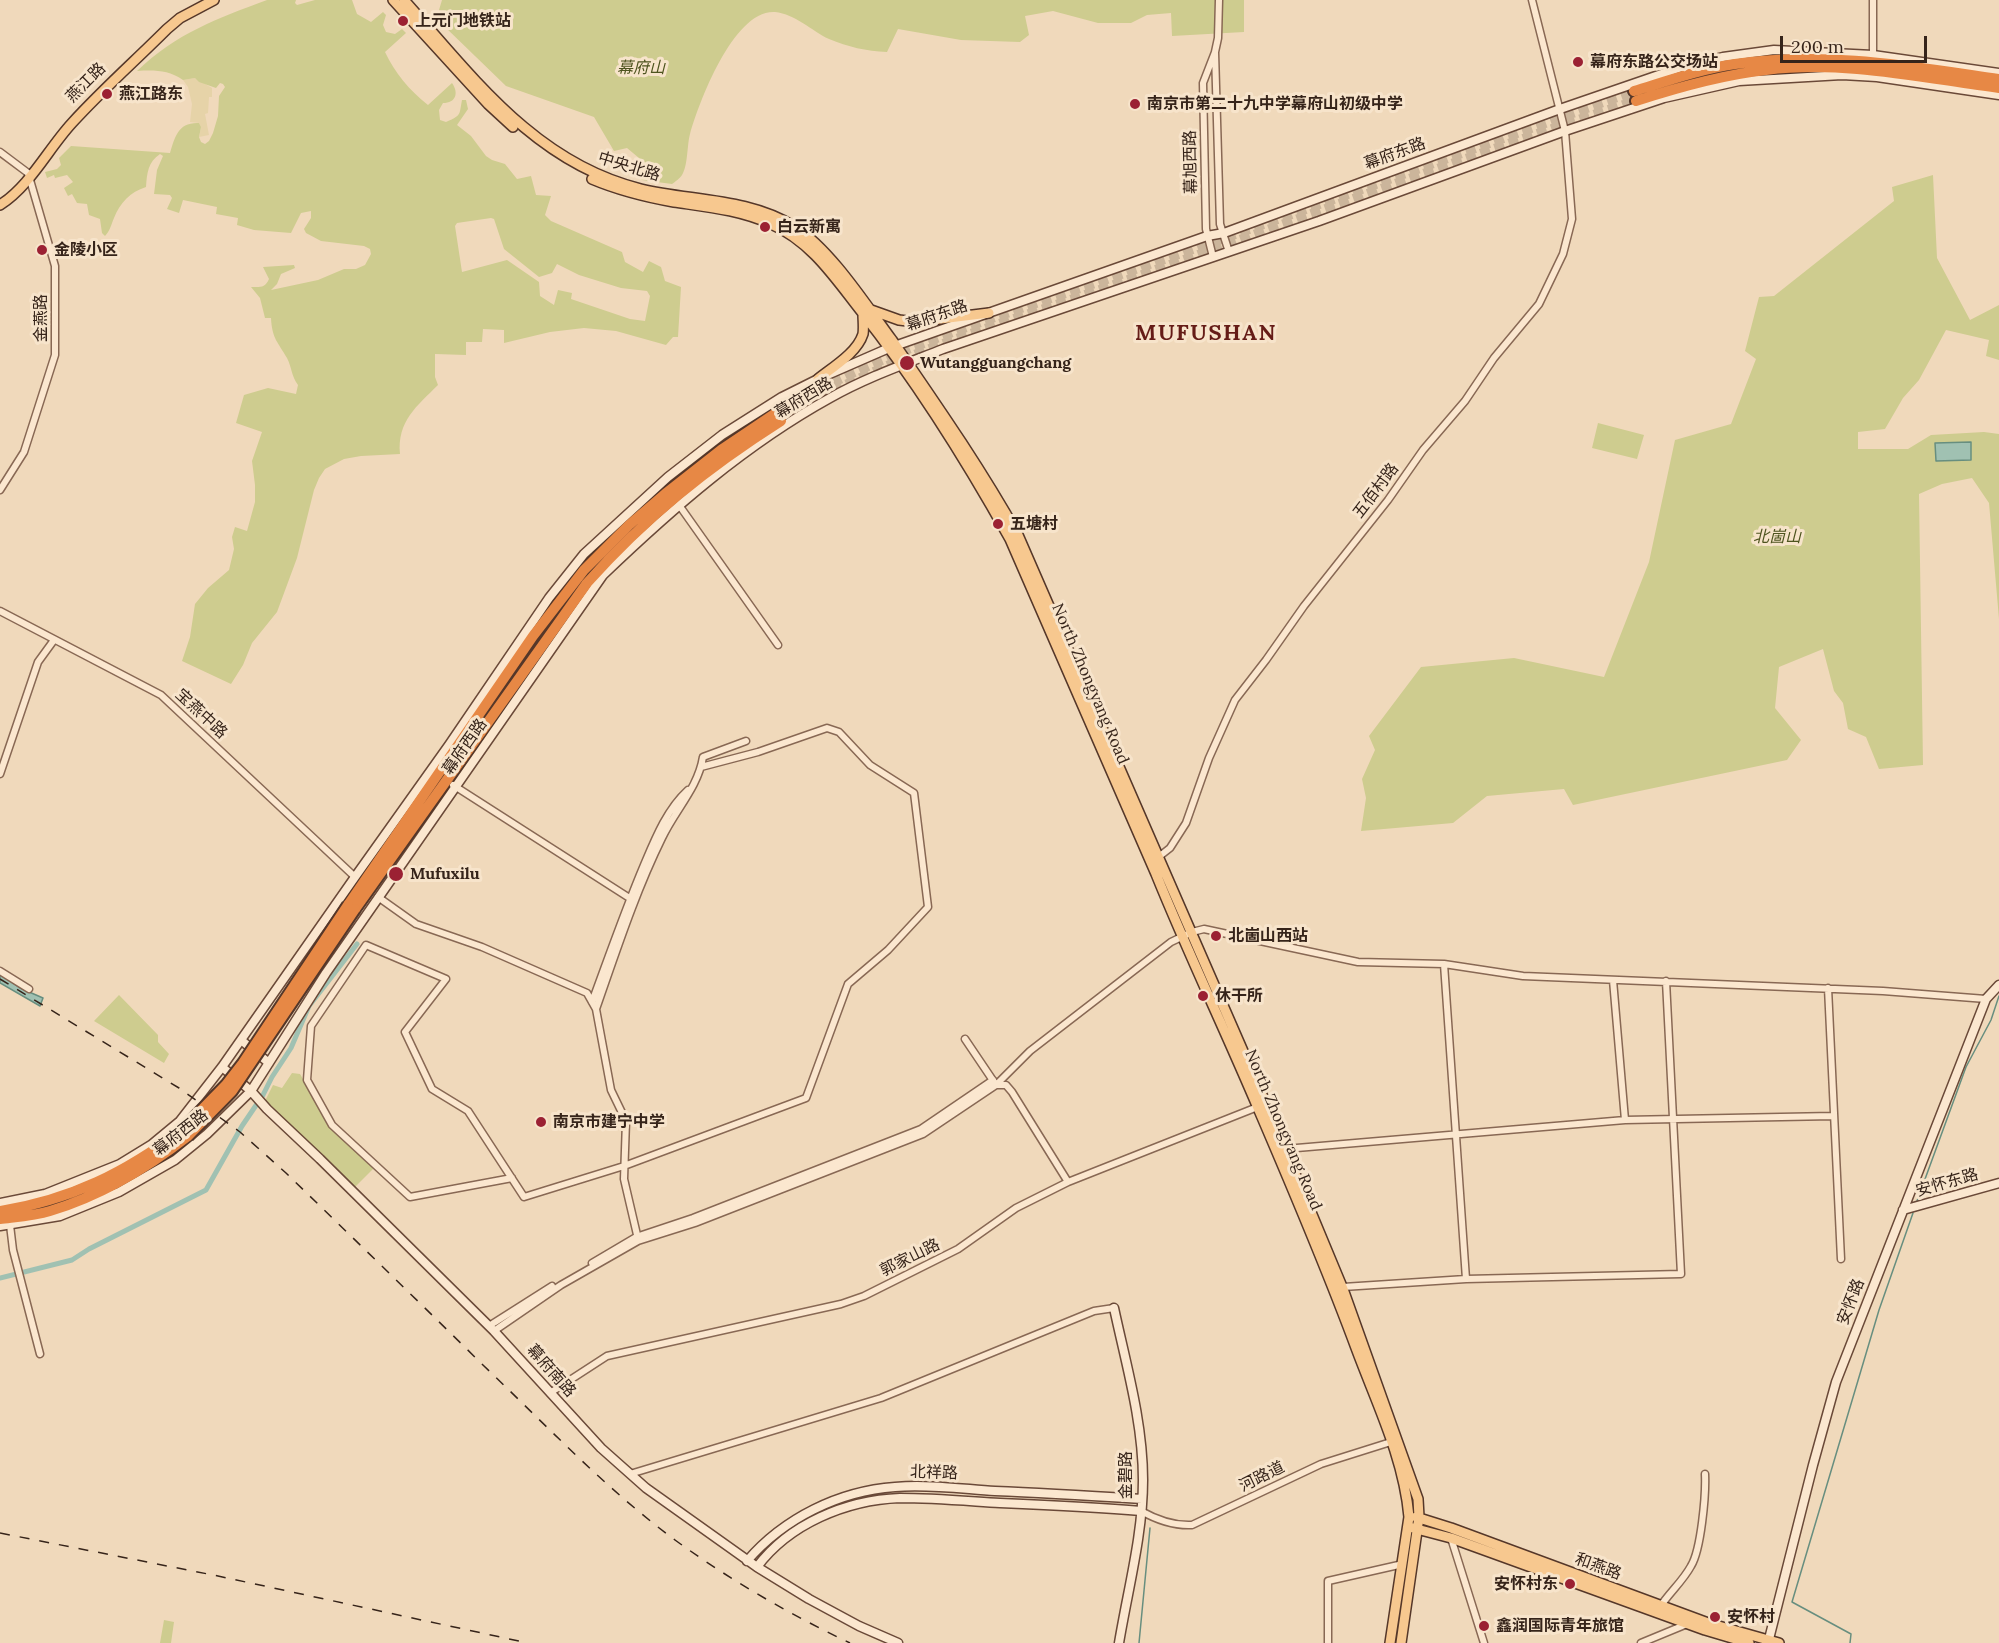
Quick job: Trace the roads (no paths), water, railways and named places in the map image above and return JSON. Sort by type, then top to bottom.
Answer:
[{"type":"highway","points":[[1833,53],[1999,79]]},
{"type":"highway","points":[[1874,58],[1808,58],[1734,64],[1689,74],[1635,96],[1757,71],[1835,68],[1873,70],[1999,87]]},
{"type":"highway","points":[[1807,76],[1835,68]]},
{"type":"highway","name":"幕府西路","points":[[0,1219],[50,1211],[111,1186],[157,1161],[185,1133],[237,1071],[351,907],[533,636],[584,570],[664,494],[721,450],[780,416],[670,501],[587,583],[451,784],[351,907]]},
{"type":"highway","name":"幕府西路","points":[[0,1211],[44,1203],[102,1181],[185,1133]]},
{"type":"highway","points":[[44,1203],[67,1187]]},
{"type":"highway","points":[[34,1214],[60,1216]]},
{"type":"main road","name":"燕江路","points":[[0,203],[28,175],[69,121],[170,21],[195,3],[205,0]]},
{"type":"main road","points":[[28,175],[71,124],[167,29],[180,18],[214,0]]},
{"type":"main road","name":"North Zhongyang Road","points":[[393,0],[488,104],[536,147],[575,170],[611,186],[651,197],[752,216],[774,225],[802,243],[818,257],[866,312],[990,484],[1018,535],[1155,860],[1182,936],[1285,1149],[1342,1287],[1394,1441],[1408,1501],[1408,1527],[1390,1643]]},
{"type":"main road","name":"中央北路","points":[[404,0],[493,99],[540,142],[577,165],[613,180],[641,189],[744,207],[786,222],[810,238],[823,252],[866,312]]},
{"type":"main road","name":"幕府东路","points":[[818,379],[892,347],[1207,236],[1224,233],[1560,109],[1682,67],[1723,57],[1774,50],[1833,53]]},
{"type":"main road","points":[[1874,58],[1999,73]]},
{"type":"main road","points":[[1213,257],[1319,221],[1565,131],[1664,98],[1739,81],[1842,75],[1877,77],[1999,94]]},
{"type":"main road","name":"幕府西路","points":[[0,1226],[60,1216],[119,1192],[175,1160],[207,1134],[252,1091],[326,973],[451,784],[603,575],[679,505],[732,462],[830,398],[904,364],[1213,257]]},
{"type":"main road","points":[[818,379],[845,357],[859,341],[866,312],[916,322],[989,313]]},
{"type":"main road","name":"幕府西路","points":[[0,1203],[67,1187],[120,1164],[151,1144],[180,1121],[222,1067],[354,877],[450,745],[549,598],[584,554],[668,477],[722,435],[782,397],[818,379]]},
{"type":"main road","name":"North Zhongyang Road","points":[[1155,860],[1192,932],[1418,1499],[1419,1528],[1401,1643]]},
{"type":"main road","name":"安怀路","points":[[1772,1642],[1807,1487],[1836,1382],[1986,999],[1999,985]]},
{"type":"main road","points":[[241,1040],[269,1063]]},
{"type":"main road","name":"幕府南路","points":[[222,1067],[252,1091],[267,1109],[491,1328],[601,1448],[646,1488],[747,1561],[809,1599],[859,1626],[898,1643]]},
{"type":"main road","name":"安怀东路","points":[[1903,1210],[1999,1183]]},
{"type":"main road","name":"金碧路","points":[[1114,1308],[1142,1449],[1141,1511],[1119,1643]]},
{"type":"main road","name":"北祥路","points":[[747,1561],[759,1546],[801,1516],[840,1498],[896,1486],[1142,1499]]},
{"type":"main road","points":[[1096,1496],[1101,1503],[1096,1508]]},
{"type":"main road","name":"北祥路","points":[[757,1567],[784,1539],[805,1525],[842,1509],[898,1498],[1141,1511]]},
{"type":"main road","name":"和燕路","points":[[1409,1516],[1419,1517],[1659,1610],[1687,1624],[1749,1643]]},
{"type":"main road","name":"和燕路","points":[[1408,1527],[1419,1528],[1450,1538],[1659,1610],[1772,1642]]},
{"type":"main road","points":[[778,1532],[778,1538],[784,1539]]},
{"type":"street","points":[[1215,52],[1218,38],[1219,0]]},
{"type":"street","name":"五佰村路","points":[[1155,860],[1170,848],[1186,822],[1209,758],[1235,700],[1304,606],[1388,500],[1423,450],[1465,401],[1494,358],[1539,304],[1563,254],[1572,219],[1565,131],[1532,0]]},
{"type":"street","points":[[1873,0],[1874,58]]},
{"type":"street","name":"幕旭西路","points":[[1215,52],[1220,224],[1229,252]]},
{"type":"street","name":"幕旭西路","points":[[1213,257],[1207,236],[1203,83],[1215,52]]},
{"type":"street","points":[[0,152],[28,175]]},
{"type":"street","name":"金燕路","points":[[0,490],[24,452],[55,355],[55,266],[28,175]]},
{"type":"street","points":[[679,505],[778,645]]},
{"type":"street","name":"宝燕中路","points":[[0,611],[161,695],[354,877]]},
{"type":"street","points":[[0,774],[38,662],[54,640]]},
{"type":"street","points":[[512,1178],[410,1197],[332,1125],[307,1080],[311,1026],[366,945],[446,979],[405,1032],[432,1089],[468,1111],[512,1178],[524,1197],[624,1166],[807,1098],[848,984],[888,950],[927,907],[915,794],[870,765],[839,732],[826,728],[758,752],[702,767]]},
{"type":"street","points":[[596,1009],[634,901],[662,836],[695,783],[702,767],[703,757],[746,741]]},
{"type":"street","points":[[592,1002],[630,899],[658,834],[681,796],[695,783]]},
{"type":"street","points":[[451,784],[634,901]]},
{"type":"street","points":[[378,897],[417,924],[482,947],[587,993],[596,1009],[611,1090],[626,1121],[624,1179],[638,1241]]},
{"type":"street","points":[[491,1328],[638,1241],[695,1223],[924,1134],[994,1082],[1030,1051],[1171,942],[1204,929],[1358,962],[1444,964],[1523,976],[1827,988],[1986,999]]},
{"type":"street","points":[[1444,964],[1466,1279]]},
{"type":"street","points":[[0,971],[29,989]]},
{"type":"street","points":[[1613,980],[1625,1120]]},
{"type":"street","points":[[1342,1287],[1466,1279],[1681,1274],[1666,981]]},
{"type":"street","points":[[1827,988],[1840,1259]]},
{"type":"street","points":[[965,1039],[994,1082],[1006,1085],[1012,1092],[1068,1182]]},
{"type":"street","points":[[491,1328],[541,1293],[636,1237],[693,1218],[921,1129],[994,1082]]},
{"type":"street","name":"郭家山路","points":[[550,1393],[607,1356],[841,1304],[864,1296],[958,1249],[1016,1208],[1068,1182],[1262,1105]]},
{"type":"street","points":[[1285,1149],[1625,1120],[1833,1116]]},
{"type":"street","points":[[10,1225],[16,1262],[40,1354]]},
{"type":"street","points":[[630,1474],[881,1398],[1094,1311],[1114,1308]]},
{"type":"street","name":"河路道","points":[[1141,1511],[1158,1520],[1180,1526],[1192,1525],[1321,1464],[1394,1441]]},
{"type":"street","points":[[1659,1610],[1692,1566],[1698,1548],[1706,1490],[1705,1474]]},
{"type":"street","points":[[1450,1538],[1484,1643]]},
{"type":"street","points":[[1328,1643],[1328,1581],[1403,1563]]},
{"type":"street","points":[[1641,1643],[1687,1624]]},
{"type":"waterway","points":[[0,1278],[72,1260],[89,1249],[206,1190],[242,1126],[291,1048],[309,1006],[357,944]]},
{"type":"waterway","points":[[1917,1201],[1966,1067],[1991,1020],[1999,996]]},
{"type":"waterway","points":[[1850,1643],[1851,1634],[1792,1602],[1879,1310],[1913,1213]]},
{"type":"waterway","points":[[1139,1643],[1150,1528]]},
{"type":"tunnel","points":[[779,411],[820,389],[905,350],[1634,91]]},
{"type":"tunnel","points":[[781,421],[821,397],[906,358],[1508,144],[1636,101]]},
{"type":"railway","points":[[0,979],[179,1088],[240,1132],[286,1173],[553,1434],[625,1500],[675,1540],[738,1583],[850,1643]]},
{"type":"railway","points":[[0,1533],[218,1576],[528,1643]]},
{"type":"place","name":"上元门地铁站","points":[[403,21]]},
{"type":"place","name":"幕府东路公交场站","points":[[1578,62]]},
{"type":"place","name":"燕江路东","points":[[107,94]]},
{"type":"place","name":"南京市第二十九中学幕府山初级中学","points":[[1135,104]]},
{"type":"place","name":"白云新寓","points":[[765,227]]},
{"type":"place","name":"金陵小区","points":[[42,250]]},
{"type":"place","name":"Wutangguangchang","points":[[907,363]]},
{"type":"place","name":"五塘村","points":[[998,524]]},
{"type":"place","name":"Mufuxilu","points":[[396,874]]},
{"type":"place","name":"北崮山西站","points":[[1216,936]]},
{"type":"place","name":"休干所","points":[[1203,996]]},
{"type":"place","name":"南京市建宁中学","points":[[541,1122]]},
{"type":"place","name":"安怀村东","points":[[1570,1584]]},
{"type":"place","name":"安怀村","points":[[1715,1617]]},
{"type":"place","name":"鑫润国际青年旅馆","points":[[1484,1626]]},
{"type":"district","name":"MUFUSHAN","points":[[1206,334]]},
{"type":"park label","name":"幕府山","points":[[641,68]]},
{"type":"park label","name":"北崮山","points":[[1777,537]]}]
